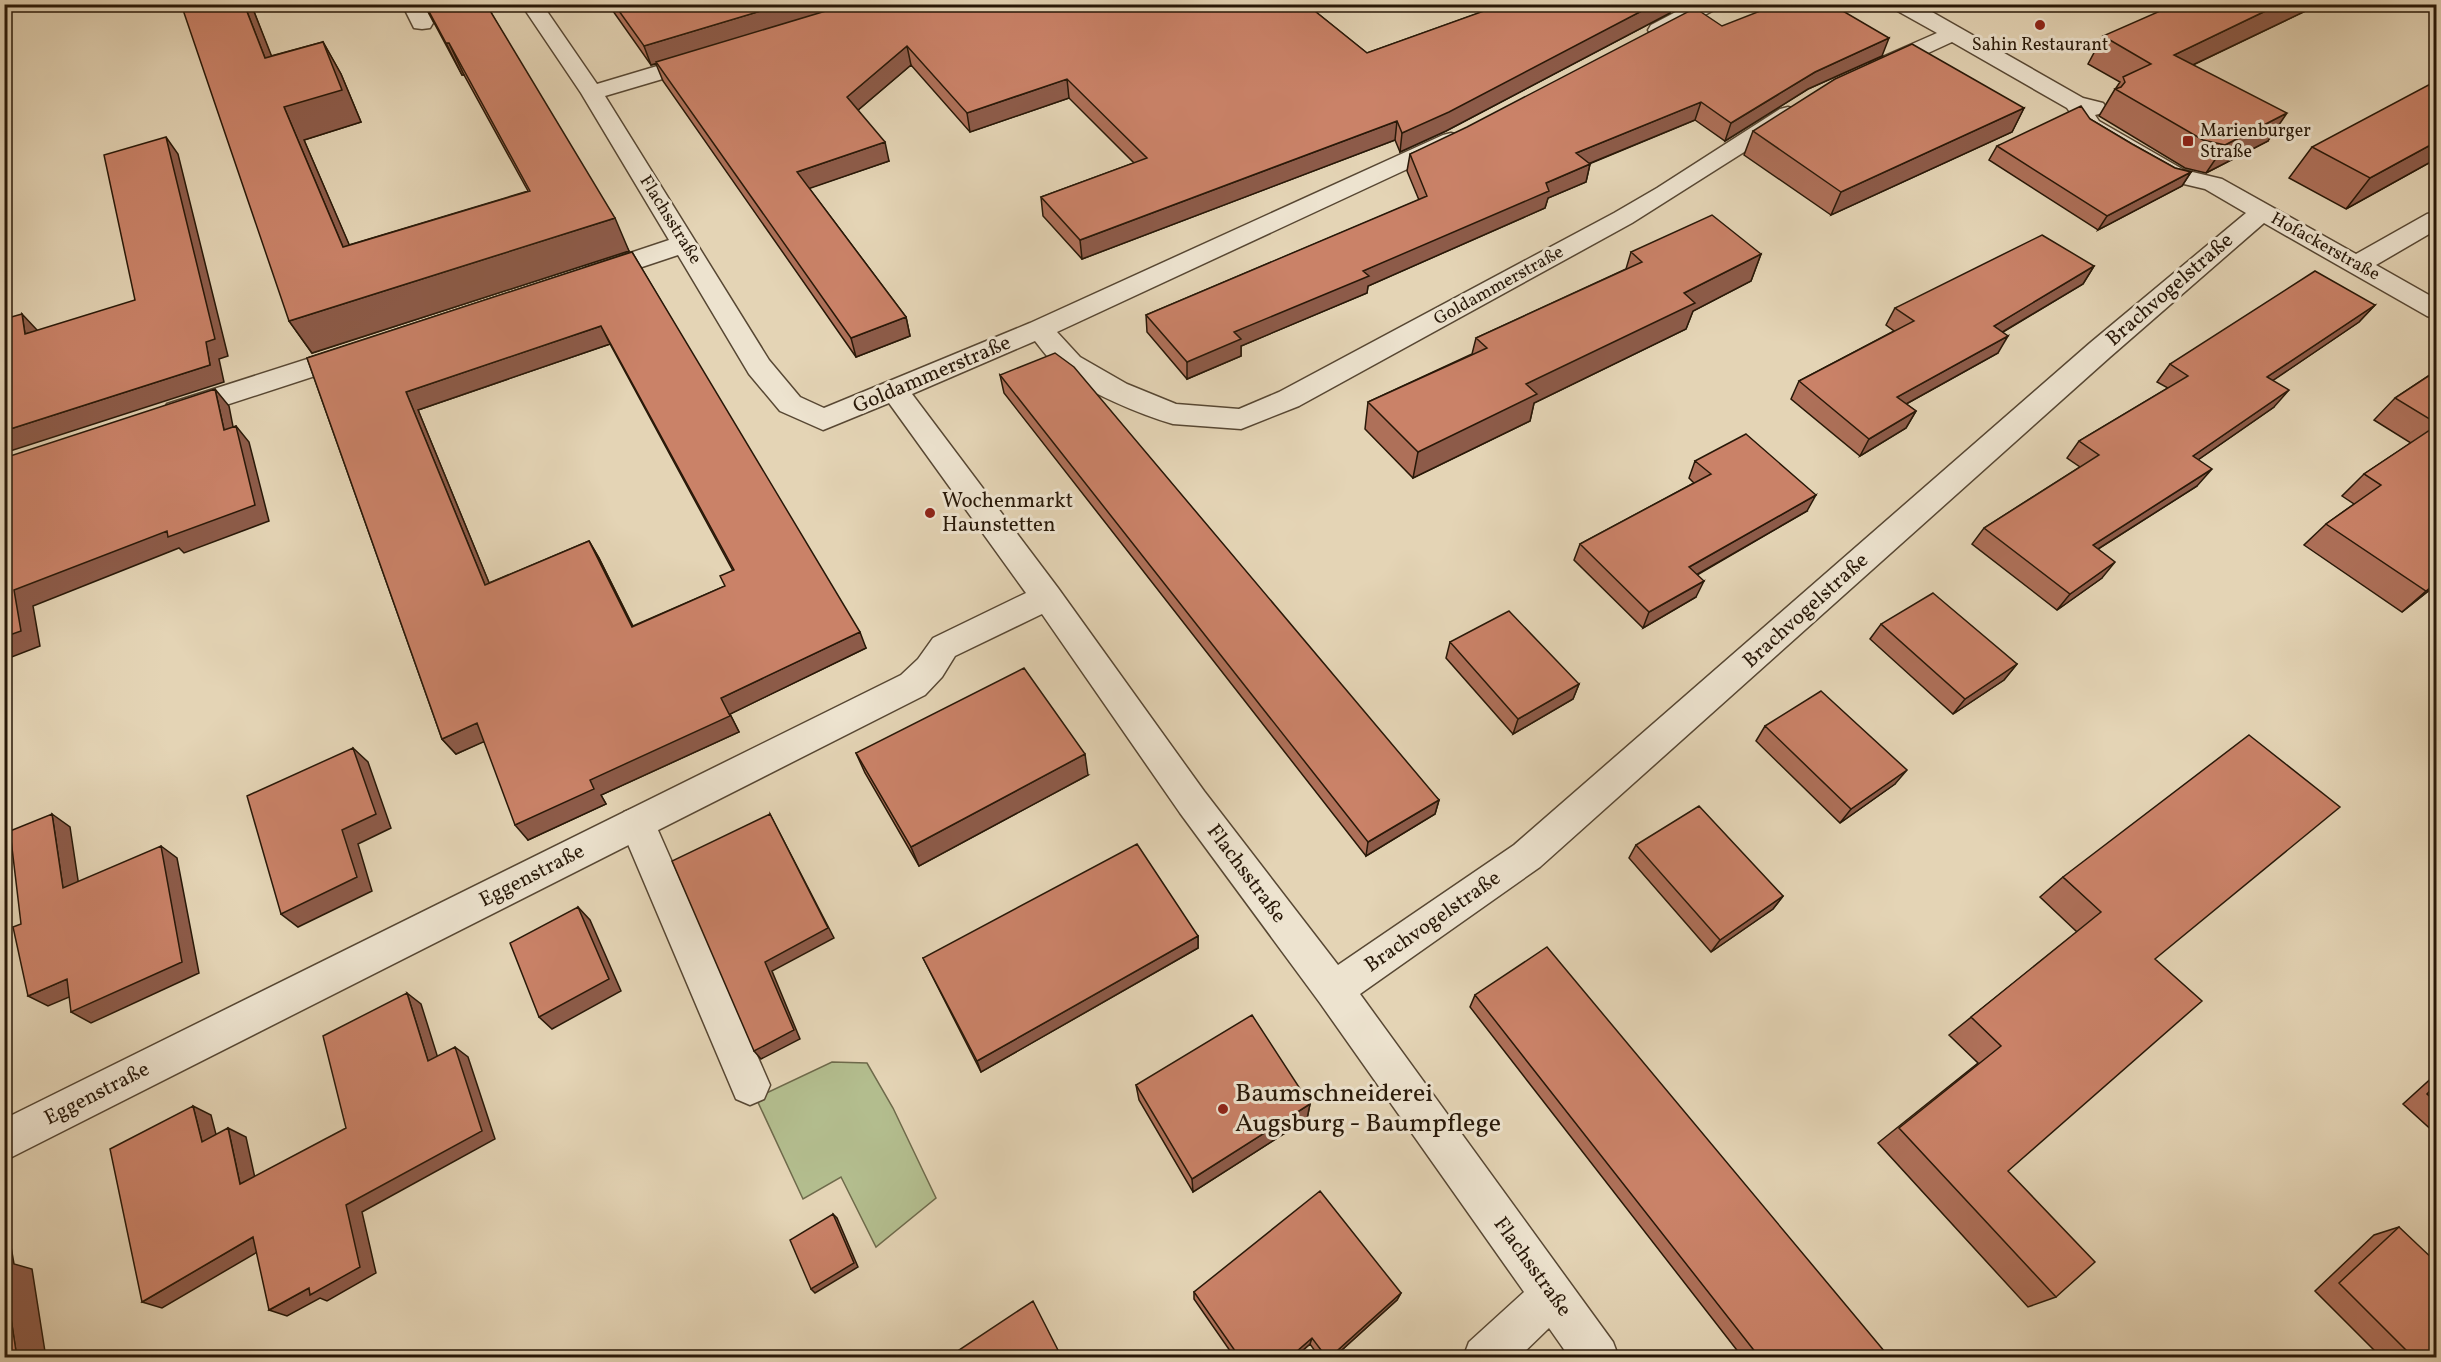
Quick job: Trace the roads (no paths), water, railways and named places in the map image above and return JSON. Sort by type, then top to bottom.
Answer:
[{"type":"street","name":"Flachsstraße","points":[[531,4],[592,93],[759,367],[790,404],[824,420]]},
{"type":"street","points":[[1641,40],[1708,4]]},
{"type":"street","name":"Hofackerstraße","points":[[1902,4],[2075,103],[2117,116]]},
{"type":"street","points":[[1859,77],[1953,34]]},
{"type":"street","points":[[592,93],[717,56]]},
{"type":"street","name":"Goldammerstraße","points":[[1040,329],[1070,364],[1117,391],[1173,414],[1241,419],[1289,399],[1623,218],[1807,102]]},
{"type":"street","name":"Hofackerstraße","points":[[2075,103],[2091,126],[2122,145],[2176,175],[2213,183],[2436,310]]},
{"type":"street","name":"Goldammerstraße","points":[[824,420],[1040,329],[1474,127]]},
{"type":"street","name":"Hofackerstraße","points":[[2176,150],[2196,161],[2213,183]]},
{"type":"street","name":"Brachvogelstraße","points":[[1334,990],[1527,856],[2100,350],[2262,212]]},
{"type":"street","points":[[2356,265],[2436,220]]},
{"type":"street","points":[[566,283],[684,244]]},
{"type":"street","points":[[156,417],[384,344]]},
{"type":"street","name":"Flachsstraße","points":[[895,391],[1047,597],[1192,802],[1334,990],[1597,1358]]},
{"type":"street","name":"Eggenstraße","points":[[4,1141],[913,685],[930,668],[944,647],[1047,597]]},
{"type":"street","points":[[637,823],[750,1085]]},
{"type":"street","points":[[1485,1358],[1552,1296]]},
{"type":"place","name":"Sahin Restaurant","points":[[2040,25]]},
{"type":"place","name":"Marienburger Straße","points":[[2188,141]]},
{"type":"place","name":"Wochenmarkt Haunstetten","points":[[930,513]]},
{"type":"place","name":"Baumschneiderei Augsburg - Baumpflege","points":[[1223,1109]]}]
